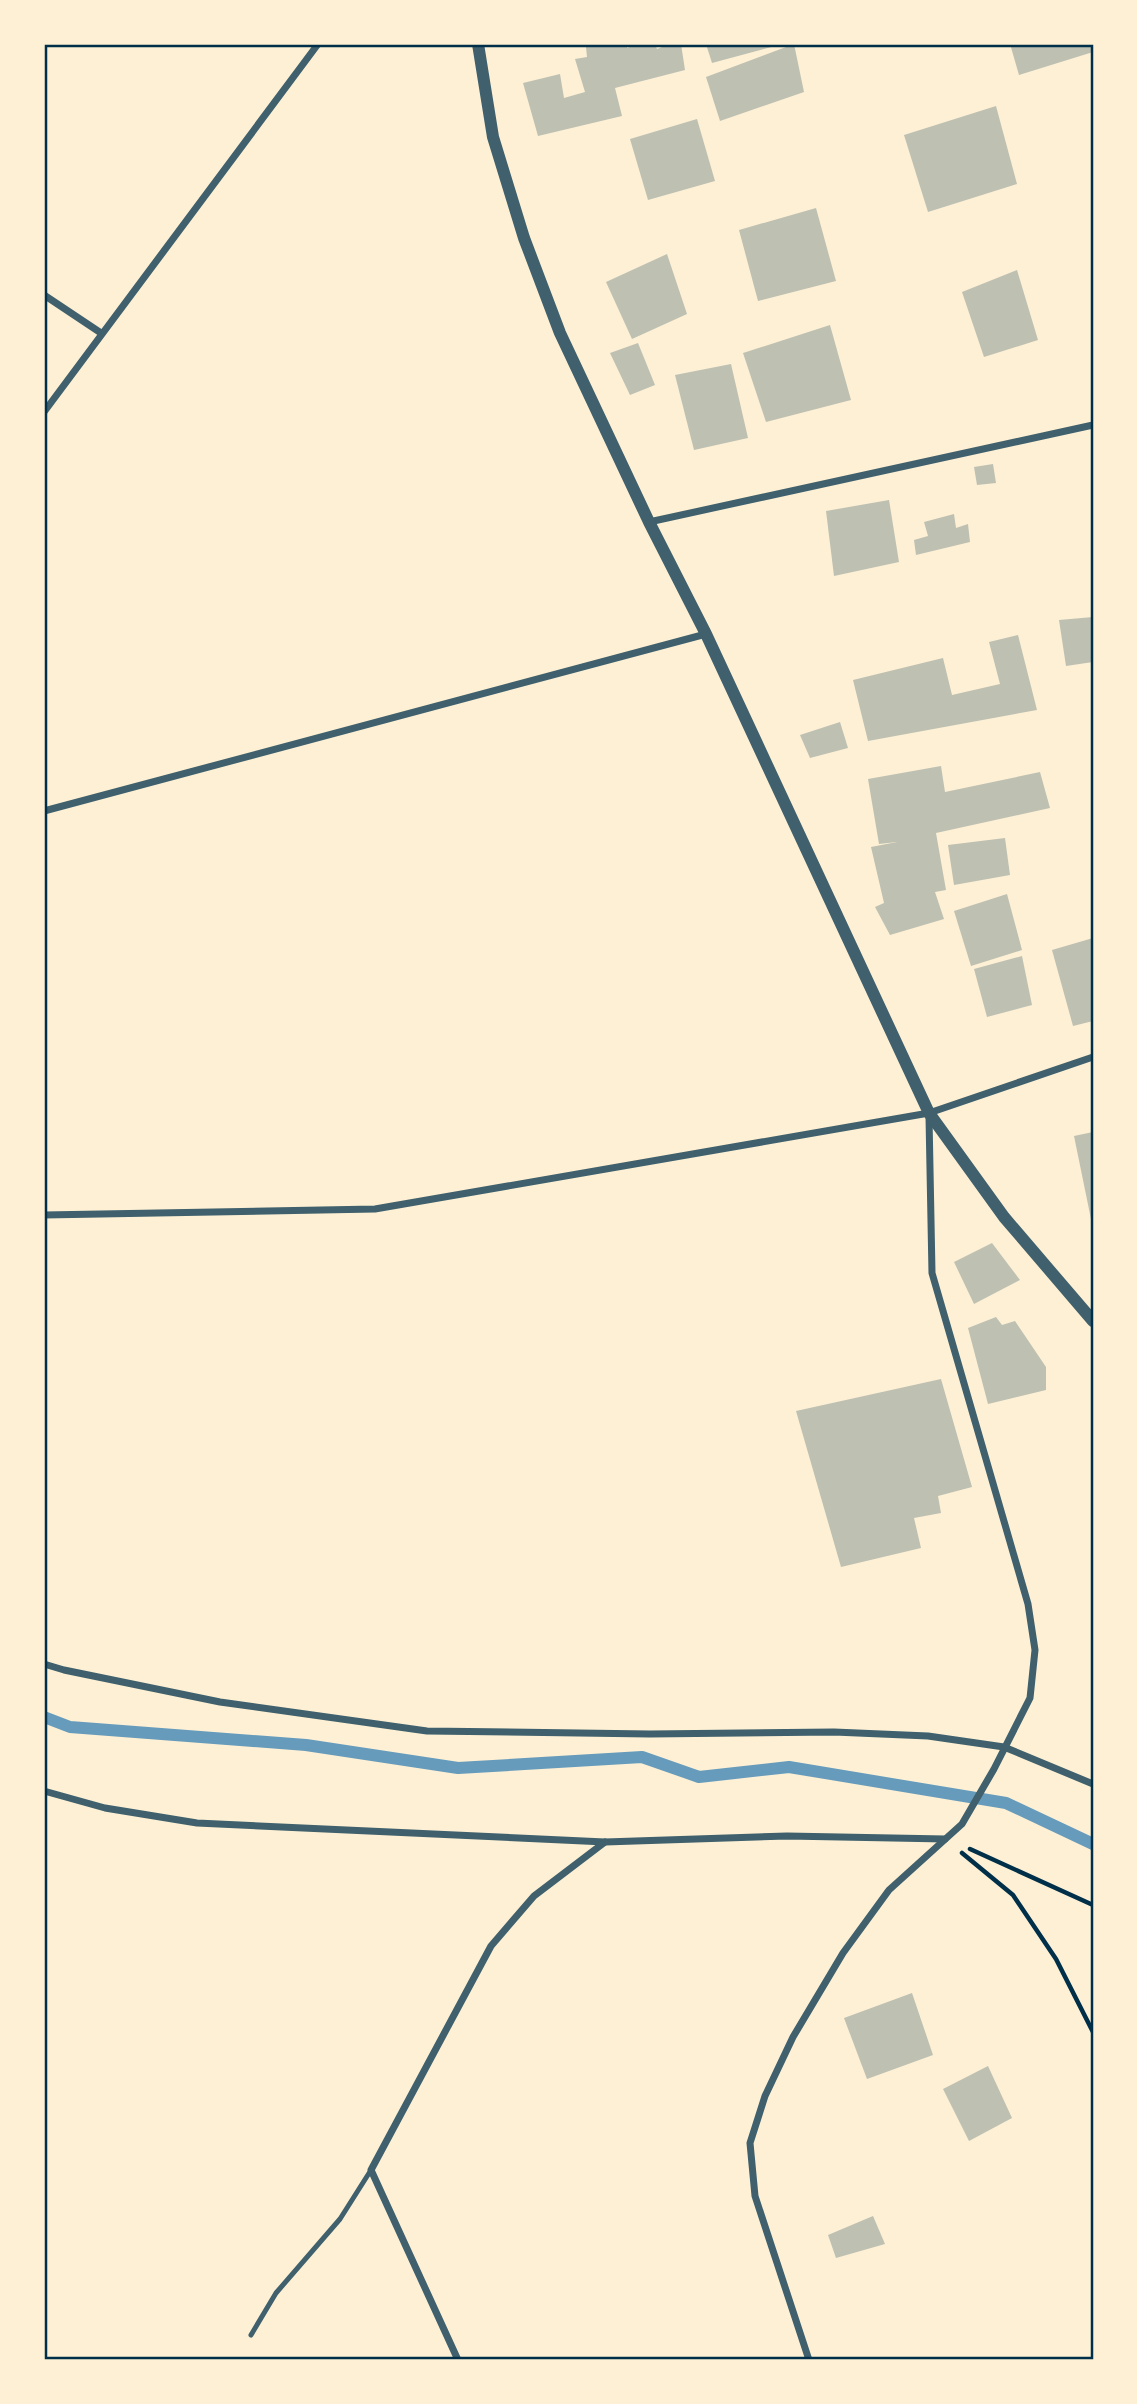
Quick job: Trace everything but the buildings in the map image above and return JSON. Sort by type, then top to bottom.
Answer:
[{"type":"street","points":[[44,412],[318,44]]},
{"type":"street","points":[[478,44],[493,137],[524,239],[559,333],[706,634],[929,1113],[1004,1217],[1093,1321]]},
{"type":"street","points":[[44,295],[101,332]]},
{"type":"street","points":[[649,522],[1093,425]]},
{"type":"street","points":[[44,811],[706,634]]},
{"type":"street","points":[[44,1215],[375,1209],[929,1113],[1093,1057]]},
{"type":"street","points":[[809,2360],[755,2196],[750,2143],[765,2096],[793,2038],[844,1953],[889,1891],[962,1824],[994,1769],[1030,1698],[1035,1650],[1024,1591],[932,1273],[929,1113]]},
{"type":"street","points":[[44,1664],[220,1702],[427,1731],[650,1734],[834,1732],[928,1736],[1004,1747],[1093,1784]]},
{"type":"street","points":[[44,1791],[104,1808],[197,1823],[605,1842],[787,1836],[946,1839]]},
{"type":"street","points":[[458,2360],[371,2169],[491,1946],[534,1896],[605,1842]]},
{"type":"lane","points":[[251,2335],[276,2293],[340,2220],[371,2169]]},
{"type":"path","points":[[946,1839],[1093,1905]]},
{"type":"path","points":[[946,1839],[1013,1895],[1056,1959],[1093,2032]]},
{"type":"waterway","points":[[44,1717],[70,1727],[306,1745],[458,1768],[642,1757],[699,1777],[789,1767],[1006,1803],[1093,1844]]}]
